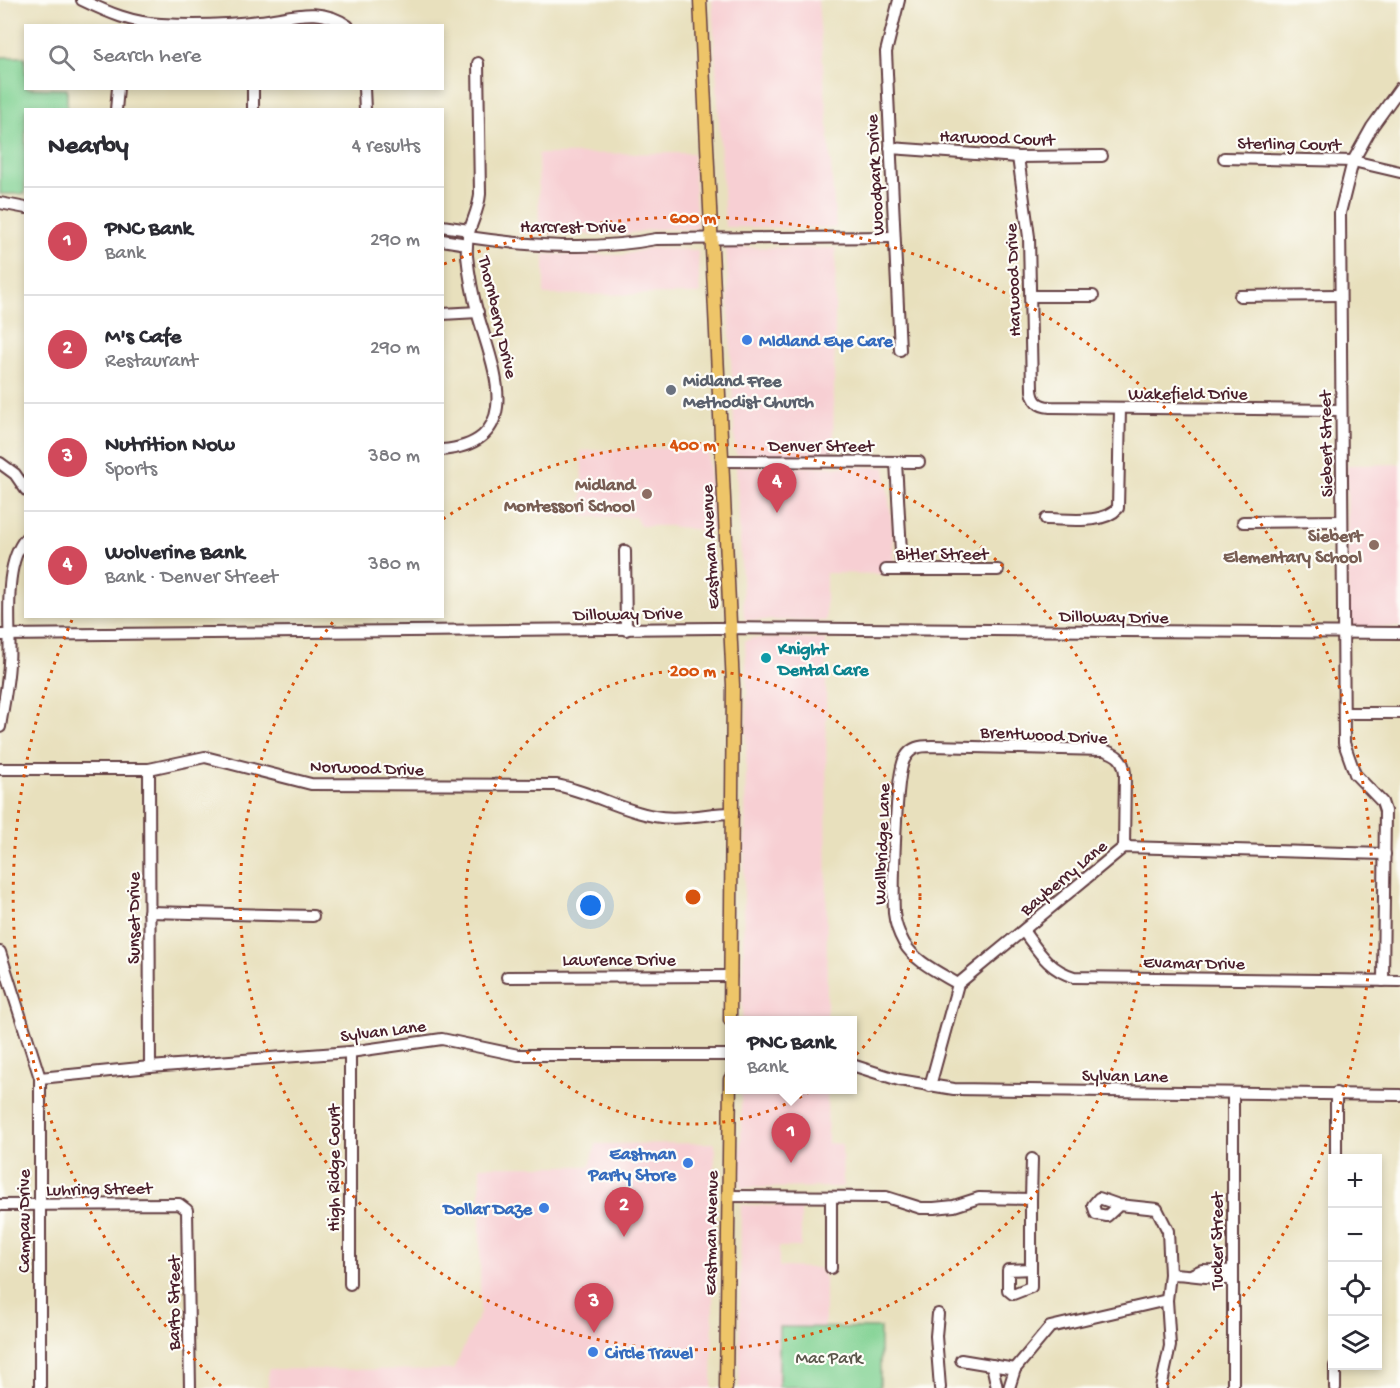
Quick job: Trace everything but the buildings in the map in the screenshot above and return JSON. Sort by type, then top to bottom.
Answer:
[{"type":"main road","name":"Eastman Avenue","points":[[700,0],[731,628],[733,813],[730,1016]]},
{"type":"main road","name":"Eastman Avenue","points":[[726,1388],[729,1094]]},
{"type":"street","points":[[82,0],[125,23],[155,24]]},
{"type":"street","name":"Woodpark Drive","points":[[899,0],[886,52],[900,350]]},
{"type":"street","points":[[222,24],[260,23],[280,16],[314,13],[328,16],[344,24]]},
{"type":"street","points":[[468,237],[480,194],[478,63]]},
{"type":"street","name":"Siebert Street","points":[[1383,981],[1385,811],[1382,802],[1355,774],[1347,760],[1344,743],[1340,213],[1353,161],[1372,127],[1400,88]]},
{"type":"street","points":[[116,108],[118,90]]},
{"type":"street","points":[[253,108],[254,90]]},
{"type":"street","points":[[364,90],[365,108]]},
{"type":"street","name":"Harwood Court","points":[[890,148],[1018,157],[1102,156]]},
{"type":"street","name":"Harwood Drive","points":[[1018,157],[1029,237],[1032,390],[1036,402]]},
{"type":"street","name":"Sterling Court","points":[[1224,158],[1353,161],[1400,172]]},
{"type":"street","points":[[0,203],[21,207]]},
{"type":"street","points":[[444,227],[468,237]]},
{"type":"street","points":[[444,240],[468,237]]},
{"type":"street","name":"Harcrest Drive","points":[[468,237],[537,245],[621,246],[656,239],[894,237]]},
{"type":"street","name":"Thornberry Drive","points":[[444,450],[467,444],[481,435],[495,415],[499,393],[469,269],[468,237]]},
{"type":"street","points":[[1240,296],[1340,295]]},
{"type":"street","points":[[1031,296],[1093,296]]},
{"type":"street","points":[[444,314],[478,312]]},
{"type":"street","name":"Wakefield Drive","points":[[1036,402],[1042,406],[1120,409],[1341,410]]},
{"type":"street","points":[[1046,519],[1101,518],[1113,515],[1118,508],[1120,409]]},
{"type":"street","name":"Denver Street","points":[[723,461],[919,462]]},
{"type":"street","points":[[896,462],[902,570]]},
{"type":"street","points":[[0,463],[15,474],[24,487]]},
{"type":"street","points":[[1243,522],[1342,521]]},
{"type":"street","points":[[0,728],[9,665],[5,635],[13,562],[19,546],[24,540]]},
{"type":"street","points":[[625,551],[626,630]]},
{"type":"street","name":"Bitler Street","points":[[886,570],[998,570]]},
{"type":"street","name":"Dilloway Drive","points":[[5,635],[731,628],[1343,635],[1400,633]]},
{"type":"street","points":[[1344,713],[1400,713]]},
{"type":"street","name":"Brentwood Drive","points":[[910,750],[932,746],[1104,750],[1116,754],[1124,762],[1125,773],[1124,847]]},
{"type":"street","name":"Wallbridge Lane","points":[[910,750],[901,767],[894,914],[897,928],[905,945],[918,959],[958,984]]},
{"type":"street","name":"Norwood Drive","points":[[0,769],[149,769],[206,757],[311,784],[556,785],[581,790],[624,809],[656,816],[686,818],[733,813]]},
{"type":"street","name":"Sunset Drive","points":[[149,769],[150,1067]]},
{"type":"street","name":"Bayberry Lane","points":[[958,984],[1024,932],[1124,847],[1385,854]]},
{"type":"street","points":[[149,912],[313,916]]},
{"type":"street","name":"Evamar Drive","points":[[1024,932],[1049,964],[1061,973],[1074,977],[1400,981]]},
{"type":"street","name":"Campau Drive","points":[[0,952],[40,1078],[40,1388]]},
{"type":"street","name":"Lawrence Drive","points":[[507,977],[731,976]]},
{"type":"street","points":[[930,1086],[958,984]]},
{"type":"street","name":"Sylvan Lane","points":[[40,1078],[350,1052],[442,1039],[518,1055],[725,1055]]},
{"type":"street","name":"High Ridge Court","points":[[350,1052],[350,1284]]},
{"type":"street","name":"Sylvan Lane","points":[[857,1067],[899,1080],[954,1089],[1400,1095]]},
{"type":"street","points":[[1336,1093],[1336,1154]]},
{"type":"street","name":"Tucker Street","points":[[1233,1094],[1233,1388]]},
{"type":"street","points":[[1031,1269],[1032,1159]]},
{"type":"street","points":[[728,1196],[886,1197],[921,1208],[954,1206],[979,1198],[1031,1199]]},
{"type":"street","points":[[831,1197],[831,1268]]},
{"type":"street","name":"Luhring Street","points":[[0,1205],[179,1204],[187,1210],[189,1219]]},
{"type":"street","points":[[1119,1205],[1157,1209],[1168,1231],[1170,1274],[1167,1300],[1170,1346],[1161,1388]]},
{"type":"street","name":"Barto Street","points":[[189,1219],[190,1388]]},
{"type":"street","points":[[1170,1274],[1193,1274],[1201,1279],[1233,1275]]},
{"type":"street","points":[[1009,1388],[1015,1369],[1050,1327],[1167,1300]]},
{"type":"street","points":[[938,1314],[936,1336],[940,1388]]},
{"type":"street","points":[[961,1360],[1015,1369]]},
{"type":"street","points":[[992,1365],[998,1388]]},
{"type":"street","points":[[1335,1370],[1335,1388]]},
{"type":"shaded area","points":[[712,0],[818,0],[836,228],[725,227]]},
{"type":"shaded area","points":[[693,153],[697,229],[656,229],[621,235],[539,234],[538,154]]},
{"type":"shaded area","points":[[726,247],[836,248],[833,458],[737,455]]},
{"type":"shaded area","points":[[649,248],[698,250],[700,294],[544,295],[544,254],[623,255]]},
{"type":"shaded area","name":"Midland Montessori School","points":[[708,446],[713,532],[669,526],[640,526],[635,517],[583,517],[581,451]]},
{"type":"shaded area","name":"Siebert Elementary School","points":[[1400,464],[1400,627],[1352,628],[1348,624],[1347,465]]},
{"type":"shaded area","points":[[736,466],[885,467],[893,530],[894,565],[883,574],[826,573],[826,621],[746,620],[744,618]]},
{"type":"shaded area","points":[[752,638],[826,639],[827,1016],[742,1016],[747,690],[745,641]]},
{"type":"shaded area","points":[[741,1094],[827,1094],[828,1143],[842,1144],[843,1187],[741,1188]]},
{"type":"shaded area","points":[[715,1143],[712,1388],[268,1388],[268,1369],[453,1370],[480,1313],[480,1166],[590,1166],[596,1144]]},
{"type":"shaded area","points":[[741,1205],[801,1206],[801,1247],[779,1247],[779,1267],[819,1268],[825,1278],[825,1327],[779,1327],[779,1387],[829,1388],[739,1388]]},
{"type":"green space","points":[[0,57],[24,57],[24,90],[67,90],[67,108],[24,108],[24,194],[0,194]]},
{"type":"green space","name":"Mac Park","points":[[779,1327],[880,1328],[880,1388],[779,1387]]},
{"type":"place","name":"MIdland Eye Care","points":[[747,340]]},
{"type":"place","name":"Midland Free Methodist Church","points":[[671,390]]},
{"type":"place","name":"Midland Montessori School","points":[[647,494]]},
{"type":"place","name":"Wolverine Bank","points":[[777,513]]},
{"type":"place","name":"Siebert Elementary School","points":[[1374,545]]},
{"type":"place","name":"Knight Dental Care","points":[[766,658]]},
{"type":"place","name":"Eastman Party Store","points":[[688,1163]]},
{"type":"place","name":"PNC Bank","points":[[791,1163]]},
{"type":"place","name":"Dollar Daze","points":[[544,1208]]},
{"type":"place","name":"M's Cafe","points":[[624,1237]]},
{"type":"place","name":"Nutrition Now","points":[[594,1333]]},
{"type":"place","name":"Circle Travel","points":[[593,1352]]}]
